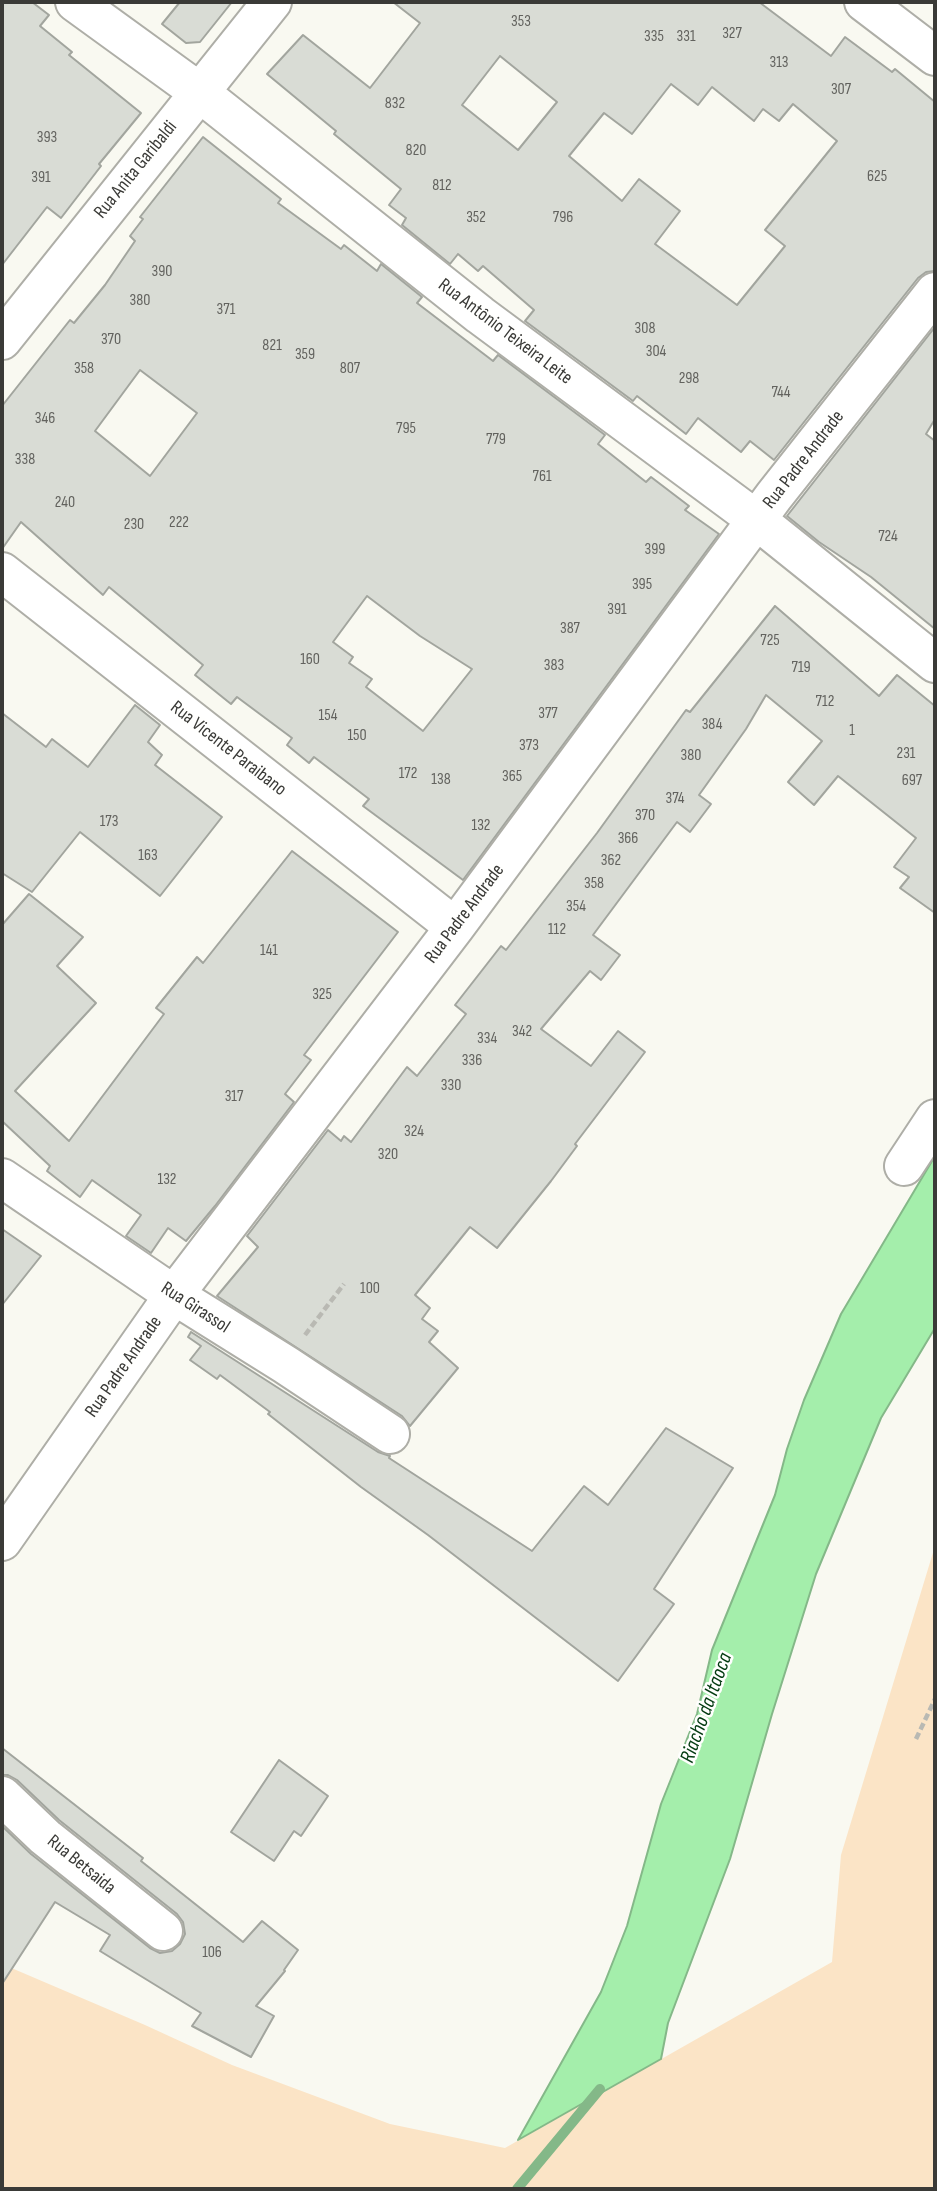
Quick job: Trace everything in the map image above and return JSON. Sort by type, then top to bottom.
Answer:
[{"type":"street","name":"Rua Antônio Teixeira Leite","points":[[75,2],[199,92],[480,315],[758,521],[935,663]]},
{"type":"street","name":"Rua Anita Garibaldi","points":[[2,340],[272,2]]},
{"type":"street","points":[[864,2],[935,56]]},
{"type":"street","name":"Rua Padre Andrade","points":[[2,1541],[174,1295],[455,927],[774,496],[935,292]]},
{"type":"street","name":"Rua Vicente Paraibano","points":[[2,572],[455,927]]},
{"type":"street","points":[[904,1166],[935,1119]]},
{"type":"street","name":"Rua Girassol","points":[[2,1178],[174,1295],[390,1434]]},
{"type":"street","name":"Rua Betsaida","points":[[2,1796],[45,1837],[163,1931]]},
{"type":"path","points":[[286,1365],[344,1284]]},
{"type":"path","points":[[916,1739],[935,1699]]},
{"type":"shaded area","points":[[935,1546],[935,2189],[2,2189],[2,1964],[232,2065],[390,2124],[505,2148],[832,1962],[841,1855]]},
{"type":"water","points":[[935,1156],[935,1328],[881,1418],[816,1574],[730,1859],[668,2023],[661,2059],[518,2140],[601,1992],[627,1926],[661,1804],[697,1714],[712,1650],[775,1495],[804,1400],[841,1314]]},
{"type":"building","points":[[2,2],[32,2],[49,15],[40,26],[72,52],[69,55],[141,113],[99,164],[101,166],[61,218],[47,207],[2,265]]},
{"type":"building","points":[[180,2],[232,2],[200,42],[186,43],[162,24]]},
{"type":"building","points":[[393,2],[759,2],[831,56],[845,37],[892,72],[895,69],[935,102],[935,271],[926,272],[918,278],[774,460],[750,441],[741,452],[698,418],[686,434],[637,396],[633,401],[525,321],[534,310],[483,266],[478,271],[458,254],[450,264],[402,225],[406,218],[389,205],[401,189],[267,74],[303,35],[370,88],[420,23]],"holes":[[[500,56],[557,102],[518,150],[462,105]],[[671,84],[698,105],[712,87],[754,121],[763,109],[779,121],[793,104],[837,141],[765,230],[785,246],[737,305],[655,244],[680,211],[639,179],[622,201],[569,156],[604,113],[632,134]]]},
{"type":"building","points":[[203,137],[281,199],[278,203],[341,249],[344,245],[377,271],[381,264],[422,297],[417,303],[493,361],[498,355],[605,435],[598,444],[646,482],[651,477],[689,506],[685,510],[719,534],[463,880],[363,806],[369,799],[314,757],[309,763],[287,745],[292,738],[237,697],[231,704],[195,675],[203,665],[109,587],[103,595],[21,522],[2,549],[2,406],[70,320],[74,323],[105,285],[135,241],[130,236],[143,219],[140,217]],"holes":[[[140,370],[197,413],[150,476],[95,431]],[[367,596],[420,636],[472,669],[423,731],[366,687],[372,679],[349,663],[353,657],[333,642]]]},
{"type":"building","points":[[935,327],[935,419],[926,434],[935,441],[935,629],[871,577],[819,542],[787,516]]},
{"type":"building","points":[[775,606],[879,696],[897,675],[935,706],[935,913],[900,888],[909,877],[894,867],[916,838],[838,776],[814,805],[788,782],[822,741],[766,695],[746,729],[699,795],[711,804],[690,832],[677,822],[593,935],[620,955],[601,980],[590,971],[541,1029],[591,1066],[618,1031],[645,1052],[575,1144],[577,1146],[551,1181],[497,1248],[470,1227],[415,1295],[430,1308],[422,1319],[438,1331],[429,1342],[458,1368],[410,1426],[402,1416],[217,1296],[258,1247],[247,1236],[328,1130],[341,1141],[344,1136],[351,1142],[407,1067],[417,1076],[466,1014],[455,1005],[501,946],[506,950],[597,833],[686,710],[690,712]]},
{"type":"building","points":[[135,705],[160,725],[148,742],[162,755],[155,765],[222,817],[160,896],[80,832],[32,892],[2,873],[2,713],[46,747],[52,739],[88,767]]},
{"type":"building","points":[[292,851],[398,932],[304,1055],[311,1060],[285,1094],[294,1102],[215,1206],[186,1241],[168,1228],[151,1253],[126,1236],[141,1215],[92,1180],[80,1197],[47,1171],[50,1166],[2,1121],[2,925],[29,894],[83,937],[57,966],[96,1003],[15,1091],[69,1141],[164,1014],[156,1008],[197,957],[203,963]]},
{"type":"building","points":[[2,1229],[41,1256],[2,1305]]},
{"type":"building","points":[[191,1332],[378,1452],[390,1456],[389,1458],[532,1551],[584,1486],[608,1505],[666,1428],[733,1468],[654,1589],[674,1604],[618,1681],[361,1487],[268,1414],[270,1412],[220,1375],[217,1379],[190,1360],[201,1346],[188,1337]]},
{"type":"building","points":[[2,1748],[143,1858],[141,1861],[243,1942],[262,1921],[298,1950],[285,1971],[256,2006],[274,2016],[251,2057],[192,2026],[201,2013],[100,1951],[110,1935],[55,1902],[2,1984],[2,1826],[31,1854],[150,1948],[160,1953],[172,1951],[180,1944],[185,1934],[183,1922],[177,1914],[59,1820],[17,1780],[2,1775]]},
{"type":"building","points":[[279,1760],[328,1796],[301,1836],[294,1831],[274,1861],[231,1832]]},
{"type":"waterway","name":"Riacho da Itaoca","points":[[517,2189],[600,2089]]}]
